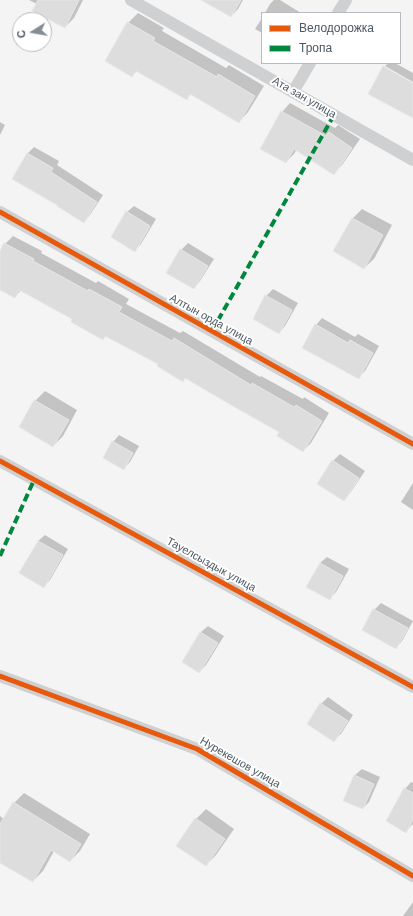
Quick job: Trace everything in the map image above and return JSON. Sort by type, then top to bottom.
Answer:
[{"type":"street","name":"Ата зан улица","points":[[131,0],[413,160]]},
{"type":"street","points":[[339,12],[346,0]]},
{"type":"street","points":[[293,92],[309,64]]},
{"type":"street","name":"Алтын орда улица","points":[[0,212],[413,444]]},
{"type":"street","name":"Тауелсыздык улица","points":[[0,461],[413,687]]},
{"type":"street","name":"Нурекешов улица","points":[[0,676],[197,749],[413,876]]},
{"type":"building","points":[[38,0],[79,0],[65,28],[52,21],[52,12],[32,11]]},
{"type":"building","points":[[201,0],[241,0],[231,17]]},
{"type":"building","points":[[127,22],[155,38],[153,41],[217,77],[218,74],[255,96],[239,123],[190,94],[187,100],[136,71],[132,77],[105,61]]},
{"type":"building","points":[[383,66],[413,83],[413,118],[368,94]]},
{"type":"building","points":[[281,111],[326,136],[329,132],[352,148],[334,175],[294,149],[286,163],[260,149]]},
{"type":"building","points":[[27,153],[53,168],[51,172],[97,202],[84,223],[57,205],[12,179]]},
{"type":"building","points":[[126,211],[150,226],[135,252],[111,237]]},
{"type":"building","points":[[352,218],[383,235],[364,269],[333,251]]},
{"type":"building","points":[[4,243],[34,259],[33,261],[88,291],[89,289],[122,307],[119,312],[172,341],[174,338],[251,385],[252,383],[294,407],[296,405],[322,421],[303,452],[277,436],[279,432],[185,378],[183,382],[157,366],[158,364],[105,336],[103,340],[71,322],[72,319],[19,290],[15,298],[0,290],[0,251]]},
{"type":"building","points":[[180,249],[208,266],[194,289],[166,273]]},
{"type":"building","points":[[265,295],[292,310],[279,334],[253,319]]},
{"type":"building","points":[[315,324],[348,343],[350,340],[373,353],[359,379],[302,348]]},
{"type":"building","points":[[34,400],[69,420],[53,447],[19,427]]},
{"type":"building","points":[[112,441],[133,453],[124,470],[103,458]]},
{"type":"building","points":[[332,460],[359,478],[344,501],[317,484]]},
{"type":"building","points":[[38,541],[63,555],[44,588],[19,573]]},
{"type":"building","points":[[320,563],[343,576],[330,600],[306,587]]},
{"type":"building","points":[[373,609],[408,628],[396,649],[362,630]]},
{"type":"building","points":[[200,632],[218,643],[199,673],[182,662]]},
{"type":"building","points":[[320,703],[348,721],[334,742],[307,724]]},
{"type":"building","points":[[354,775],[374,784],[363,809],[343,801]]},
{"type":"building","points":[[404,788],[413,793],[413,820],[406,833],[386,821]]},
{"type":"building","points":[[13,802],[81,844],[70,862],[51,850],[33,882],[0,863],[0,824]]},
{"type":"building","points":[[195,818],[225,839],[206,866],[176,846]]},
{"type":"marked path","points":[[212,331],[334,115]]},
{"type":"marked path","points":[[0,556],[34,480]]},
{"type":"cycle path","points":[[0,212],[413,444]]},
{"type":"cycle path","points":[[0,461],[413,687]]},
{"type":"cycle path","points":[[0,676],[197,749],[413,876]]}]
